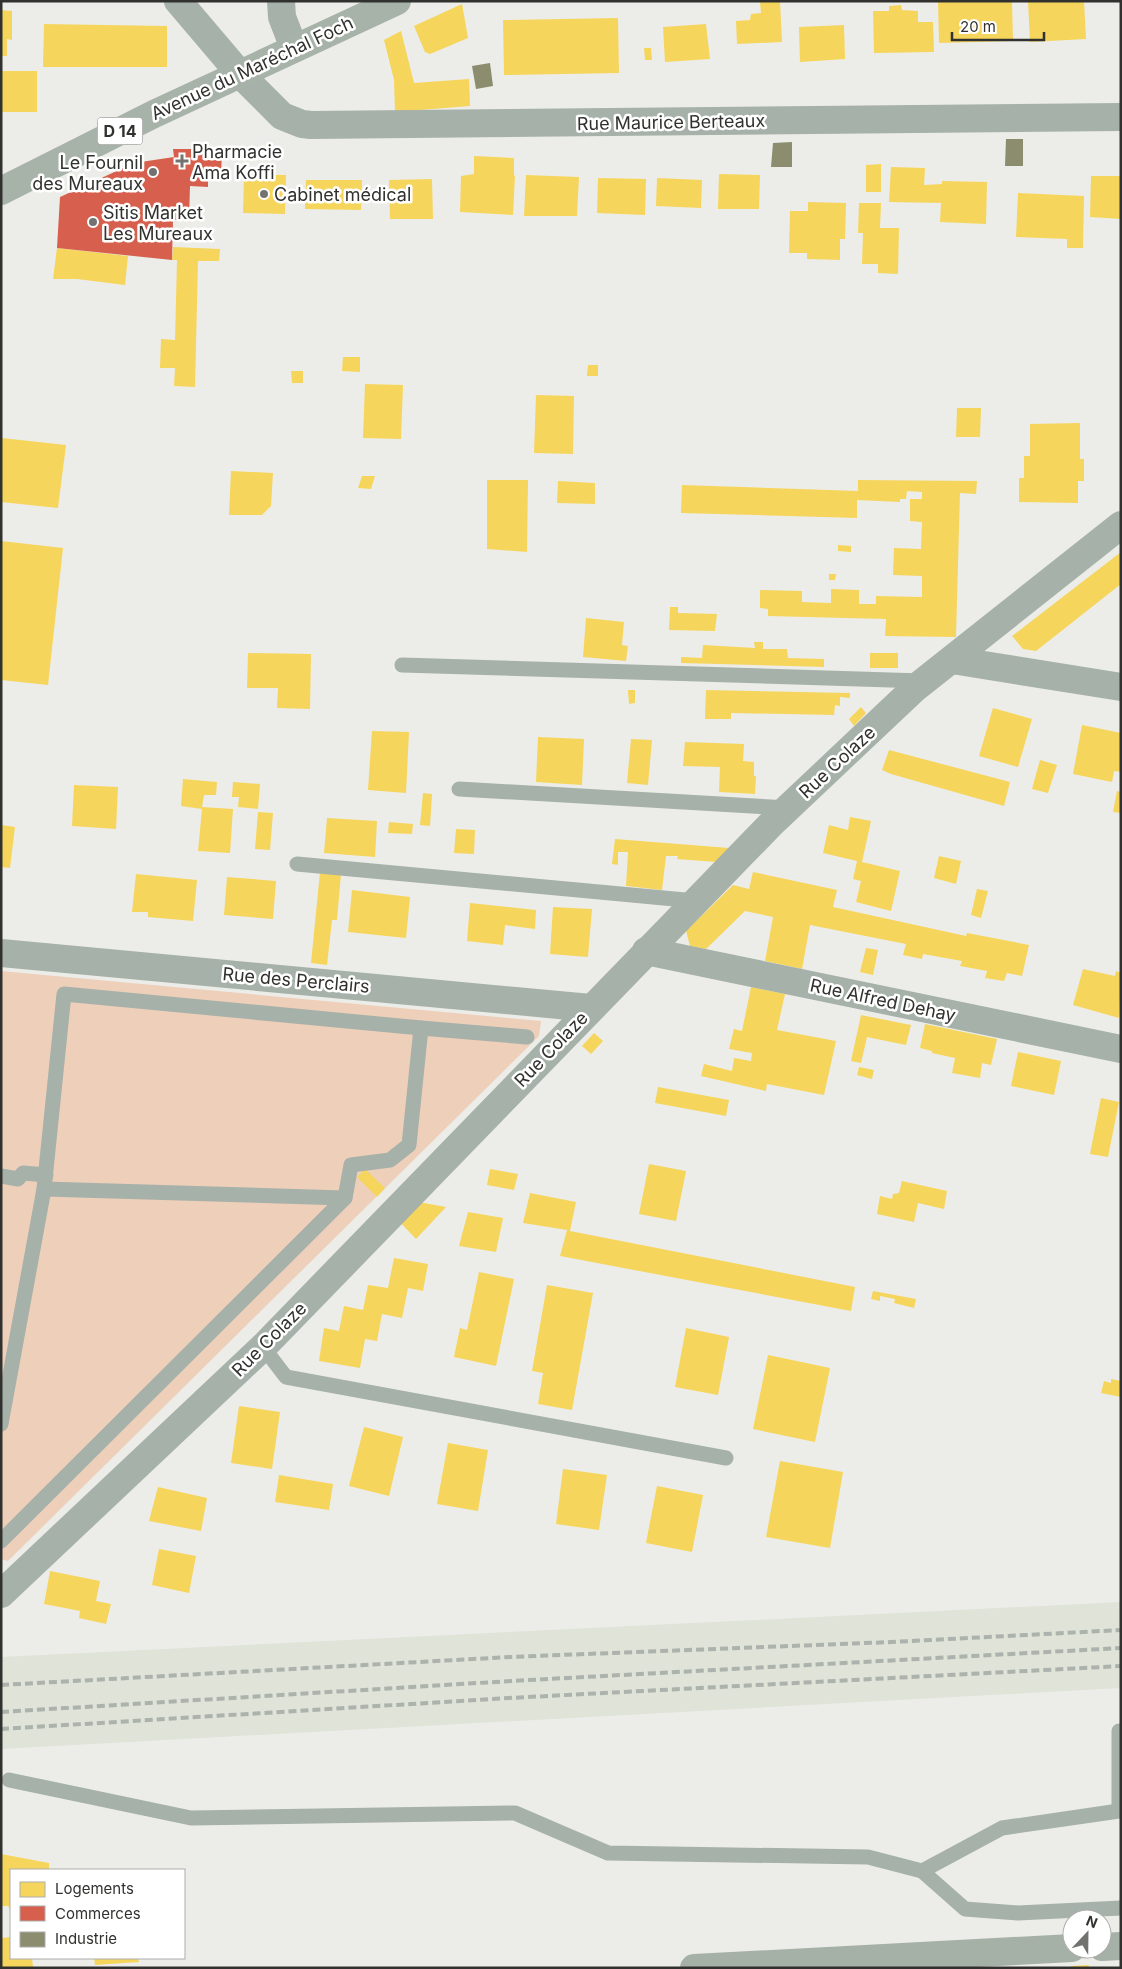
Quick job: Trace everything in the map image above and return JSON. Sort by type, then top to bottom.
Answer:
[{"type":"main road","name":"Avenue du Maréchal Foch","points":[[1,191],[154,114],[397,1]]},
{"type":"main road","points":[[694,1968],[1062,1949]]},
{"type":"street","name":"Rue Maurice Berteaux","points":[[178,1],[240,74],[282,116],[302,124],[1121,117]]},
{"type":"street","points":[[281,1],[282,17],[294,48]]},
{"type":"street","name":"Rue Colaze","points":[[1,1594],[263,1347],[646,951],[788,808],[924,681],[1121,525]]},
{"type":"street","points":[[952,660],[1121,687]]},
{"type":"street","name":"Rue Alfred Dehay","points":[[646,951],[1121,1049]]},
{"type":"street","name":"Rue des Perclairs","points":[[1,953],[591,1008]]},
{"type":"lane","points":[[402,665],[924,681]]},
{"type":"lane","points":[[459,789],[788,808]]},
{"type":"lane","points":[[296,864],[696,901]]},
{"type":"lane","points":[[1,1424],[45,1182],[64,994],[527,1037]]},
{"type":"lane","points":[[1,1541],[345,1198],[351,1165],[390,1160],[409,1145],[421,1028]]},
{"type":"lane","points":[[1,1176],[18,1179],[23,1173],[45,1182],[345,1198]]},
{"type":"lane","points":[[263,1347],[286,1377],[726,1458]]},
{"type":"lane","points":[[922,1870],[1002,1828],[1119,1811],[1119,1731]]},
{"type":"lane","points":[[9,1780],[191,1818],[515,1813],[608,1853],[868,1857],[922,1870],[965,1909],[1018,1913],[1121,1908]]},
{"type":"shaded area","points":[[1,971],[541,1021],[539,1036],[8,1561],[1,1559]]},
{"type":"shaded area","points":[[1121,1602],[1121,1688],[1,1749],[1,1657]]},
{"type":"building: Logements","points":[[760,1],[780,1],[782,42],[737,44],[736,21],[750,20],[751,14],[761,13]]},
{"type":"building: Logements","points":[[938,1],[1012,1],[1013,41],[939,43]]},
{"type":"building: Logements","points":[[1028,1],[1084,1],[1086,39],[1030,42]]},
{"type":"building: Logements","points":[[462,4],[468,38],[430,54],[425,52],[414,26]]},
{"type":"building: Logements","points":[[901,5],[902,10],[918,11],[918,22],[933,22],[934,52],[874,53],[873,11],[889,11],[889,6]]},
{"type":"building: Logements","points":[[1,10],[12,11],[12,40],[7,39],[7,56],[1,56]]},
{"type":"building: Logements","points":[[618,18],[619,73],[504,75],[503,20]]},
{"type":"building: Logements","points":[[44,24],[167,26],[167,67],[43,67]]},
{"type":"building: Logements","points":[[706,24],[710,59],[665,62],[663,27]]},
{"type":"building: Logements","points":[[844,25],[845,59],[800,62],[799,27]]},
{"type":"building: Logements","points":[[401,31],[414,83],[469,79],[470,106],[395,112],[394,80],[384,40]]},
{"type":"building: Logements","points":[[644,48],[651,48],[652,60],[645,60]]},
{"type":"building: Logements","points":[[1,71],[37,71],[37,112],[1,112]]},
{"type":"building: Logements","points":[[474,156],[514,158],[513,215],[460,212],[461,176],[474,174]]},
{"type":"building: Logements","points":[[881,164],[881,192],[866,192],[866,165]]},
{"type":"building: Logements","points":[[891,167],[925,168],[924,185],[942,184],[942,181],[987,182],[986,224],[940,222],[941,203],[889,202]]},
{"type":"building: Logements","name":"Cabinet médical","points":[[244,174],[286,175],[285,214],[243,213]]},
{"type":"building: Logements","points":[[719,174],[760,175],[759,209],[718,209]]},
{"type":"building: Logements","points":[[526,175],[579,177],[577,216],[524,216]]},
{"type":"building: Logements","points":[[1091,176],[1121,176],[1121,219],[1090,217]]},
{"type":"building: Logements","points":[[598,178],[646,179],[645,215],[597,213]]},
{"type":"building: Logements","points":[[657,178],[702,180],[701,208],[656,206]]},
{"type":"building: Logements","points":[[432,179],[433,219],[390,219],[389,180]]},
{"type":"building: Logements","points":[[306,180],[362,180],[361,210],[305,209]]},
{"type":"building: Logements","points":[[1018,193],[1084,196],[1083,248],[1067,248],[1067,239],[1016,237]]},
{"type":"building: Logements","points":[[808,202],[846,203],[845,239],[840,239],[840,260],[807,259],[807,253],[789,253],[790,211],[808,211]]},
{"type":"building: Logements","points":[[859,203],[881,203],[880,228],[899,228],[898,274],[878,273],[878,264],[862,264],[863,233],[858,233]]},
{"type":"building: Logements","points":[[173,247],[220,249],[219,261],[198,261],[195,387],[174,386],[175,368],[160,368],[161,339],[175,340],[177,260],[172,260]]},
{"type":"building: Logements","points":[[57,248],[128,256],[125,285],[77,279],[53,279]]},
{"type":"building: Logements","points":[[343,357],[360,357],[360,372],[342,371]]},
{"type":"building: Logements","points":[[588,365],[598,365],[598,376],[587,376]]},
{"type":"building: Logements","points":[[291,371],[303,371],[303,383],[292,383]]},
{"type":"building: Logements","points":[[365,384],[403,385],[401,439],[363,438]]},
{"type":"building: Logements","points":[[536,395],[574,396],[573,454],[534,453]]},
{"type":"building: Logements","points":[[957,408],[981,408],[980,437],[956,437]]},
{"type":"building: Logements","points":[[1080,423],[1080,459],[1084,459],[1084,481],[1078,481],[1078,503],[1019,502],[1019,478],[1024,478],[1024,456],[1030,456],[1030,424]]},
{"type":"building: Logements","points":[[2,438],[66,445],[58,508],[1,502]]},
{"type":"building: Logements","points":[[231,471],[273,473],[271,506],[262,515],[229,515]]},
{"type":"building: Logements","points":[[362,476],[375,476],[371,489],[358,488]]},
{"type":"building: Logements","points":[[487,480],[528,480],[527,552],[487,549]]},
{"type":"building: Logements","points":[[858,480],[977,481],[976,494],[960,493],[956,637],[885,636],[886,619],[768,616],[768,609],[760,608],[760,590],[802,591],[802,602],[831,603],[831,589],[859,590],[859,604],[876,604],[876,596],[922,597],[922,576],[893,575],[894,548],[921,549],[922,522],[910,521],[910,499],[922,499],[922,492],[907,491],[906,499],[900,499],[900,502],[857,500],[857,518],[681,513],[682,485],[858,491]]},
{"type":"building: Logements","points":[[558,481],[595,483],[595,504],[557,503]]},
{"type":"building: Logements","points":[[1,541],[63,548],[48,685],[1,680]]},
{"type":"building: Logements","points":[[838,545],[851,546],[851,552],[838,551]]},
{"type":"building: Logements","points":[[1121,552],[1121,584],[1036,651],[1023,649],[1012,636]]},
{"type":"building: Logements","points":[[829,574],[836,574],[835,580],[829,580]]},
{"type":"building: Logements","points":[[670,607],[678,607],[678,613],[717,614],[715,631],[669,630]]},
{"type":"building: Logements","points":[[586,618],[624,622],[622,645],[628,646],[626,661],[583,657]]},
{"type":"building: Logements","points":[[754,642],[763,642],[763,649],[787,649],[788,658],[824,659],[824,667],[681,663],[681,657],[702,658],[703,645],[755,648]]},
{"type":"building: Logements","points":[[248,653],[311,654],[310,709],[277,708],[278,688],[247,688]]},
{"type":"building: Logements","points":[[870,653],[898,653],[898,668],[870,668]]},
{"type":"building: Logements","points":[[628,690],[635,690],[635,703],[629,704]]},
{"type":"building: Logements","points":[[706,690],[850,693],[850,698],[840,697],[840,706],[835,705],[834,715],[731,713],[731,719],[705,719]]},
{"type":"building: Logements","points":[[861,707],[866,713],[854,726],[849,719]]},
{"type":"building: Logements","points":[[993,708],[1032,719],[1018,767],[979,756]]},
{"type":"building: Logements","points":[[1082,725],[1121,733],[1121,772],[1114,771],[1112,782],[1073,774]]},
{"type":"building: Logements","points":[[372,731],[409,732],[406,793],[368,790]]},
{"type":"building: Logements","points":[[538,737],[584,739],[582,785],[536,782]]},
{"type":"building: Logements","points":[[631,739],[652,740],[648,785],[627,783]]},
{"type":"building: Logements","points":[[685,742],[744,744],[743,761],[754,762],[754,776],[756,776],[755,794],[719,792],[720,767],[683,766]]},
{"type":"building: Logements","points":[[889,750],[1010,782],[1004,806],[882,770]]},
{"type":"building: Logements","points":[[1040,760],[1057,765],[1048,793],[1032,789]]},
{"type":"building: Logements","points":[[183,779],[217,782],[216,795],[204,795],[202,807],[233,809],[230,853],[198,851],[202,809],[181,806]]},
{"type":"building: Logements","points":[[233,782],[260,784],[258,809],[238,807],[239,797],[232,797]]},
{"type":"building: Logements","points":[[74,785],[118,787],[116,829],[72,826]]},
{"type":"building: Logements","points":[[1117,791],[1121,792],[1121,813],[1113,812]]},
{"type":"building: Logements","points":[[423,793],[432,794],[430,826],[420,825]]},
{"type":"building: Logements","points":[[258,812],[273,813],[270,850],[255,849]]},
{"type":"building: Logements","points":[[850,817],[871,821],[862,862],[900,871],[891,911],[856,902],[861,881],[853,879],[857,861],[823,853],[829,825],[848,830]]},
{"type":"building: Logements","points":[[327,818],[377,821],[375,857],[324,853]]},
{"type":"building: Logements","points":[[389,822],[413,824],[412,834],[388,833]]},
{"type":"building: Logements","points":[[1,825],[15,827],[10,868],[1,867]]},
{"type":"building: Logements","points":[[456,829],[475,830],[474,854],[454,853]]},
{"type":"building: Logements","points":[[615,839],[729,848],[716,862],[677,859],[678,856],[666,856],[662,890],[626,886],[628,852],[618,852],[618,865],[612,864]]},
{"type":"building: Logements","points":[[939,856],[961,861],[956,884],[934,878]]},
{"type":"building: Logements","points":[[320,872],[341,874],[337,920],[332,920],[327,965],[311,963]]},
{"type":"building: Logements","points":[[753,872],[837,890],[833,907],[966,936],[967,933],[1029,945],[1022,976],[1007,973],[1004,981],[985,978],[987,971],[960,966],[962,961],[923,954],[922,959],[903,955],[906,944],[810,925],[802,969],[765,961],[773,917],[745,911],[706,949],[690,946],[686,931],[733,885],[749,889]]},
{"type":"building: Logements","points":[[136,874],[197,880],[193,921],[148,917],[148,912],[132,912]]},
{"type":"building: Logements","points":[[227,877],[276,881],[273,919],[224,915]]},
{"type":"building: Logements","points":[[977,889],[988,891],[981,918],[971,915]]},
{"type":"building: Logements","points":[[352,890],[410,897],[406,938],[348,932]]},
{"type":"building: Logements","points":[[470,903],[536,910],[535,929],[505,925],[503,945],[467,941]]},
{"type":"building: Logements","points":[[553,907],[592,909],[588,957],[550,954]]},
{"type":"building: Logements","points":[[866,948],[878,950],[873,975],[860,972]]},
{"type":"building: Logements","points":[[1083,969],[1115,976],[1116,971],[1121,973],[1119,1018],[1073,1005]]},
{"type":"building: Logements","points":[[751,987],[785,994],[777,1030],[836,1041],[824,1095],[767,1084],[766,1091],[701,1076],[704,1064],[732,1071],[734,1058],[751,1061],[752,1053],[729,1049],[734,1029],[742,1031]]},
{"type":"building: Logements","points":[[861,1015],[911,1025],[906,1045],[867,1037],[861,1063],[851,1061]]},
{"type":"building: Logements","points":[[925,1024],[997,1039],[991,1065],[982,1063],[980,1078],[952,1073],[955,1058],[932,1053],[932,1051],[920,1048]]},
{"type":"building: Logements","points":[[594,1033],[603,1041],[591,1054],[582,1046]]},
{"type":"building: Logements","points":[[1018,1052],[1061,1061],[1054,1095],[1011,1086]]},
{"type":"building: Logements","points":[[859,1067],[874,1070],[872,1079],[857,1075]]},
{"type":"building: Logements","points":[[658,1087],[729,1100],[726,1116],[655,1103]]},
{"type":"building: Logements","points":[[1101,1098],[1119,1102],[1108,1157],[1090,1154]]},
{"type":"building: Logements","points":[[649,1164],[686,1171],[676,1221],[639,1214]]},
{"type":"building: Logements","points":[[365,1169],[385,1188],[377,1197],[357,1177]]},
{"type":"building: Logements","points":[[490,1169],[518,1174],[514,1190],[487,1185]]},
{"type":"building: Logements","points":[[902,1181],[947,1191],[944,1209],[918,1203],[914,1222],[877,1214],[880,1196],[892,1199],[893,1194],[899,1193]]},
{"type":"building: Logements","points":[[530,1193],[576,1202],[570,1231],[855,1287],[851,1311],[560,1256],[567,1230],[523,1223]]},
{"type":"building: Logements","points":[[413,1201],[446,1207],[416,1239],[396,1218]]},
{"type":"building: Logements","points":[[468,1212],[503,1218],[496,1252],[459,1246]]},
{"type":"building: Logements","points":[[394,1258],[428,1264],[423,1291],[408,1288],[402,1318],[382,1314],[377,1341],[365,1339],[360,1368],[319,1361],[324,1328],[339,1331],[344,1306],[363,1310],[368,1285],[388,1288]]},
{"type":"building: Logements","points":[[479,1272],[514,1279],[496,1366],[454,1357],[460,1328],[467,1330]]},
{"type":"building: Logements","points":[[547,1285],[593,1293],[572,1410],[538,1404],[543,1373],[532,1371]]},
{"type":"building: Logements","points":[[873,1291],[916,1299],[914,1308],[894,1303],[895,1299],[880,1296],[880,1301],[871,1299]]},
{"type":"building: Logements","points":[[686,1328],[729,1337],[718,1395],[675,1387]]},
{"type":"building: Logements","points":[[768,1355],[830,1368],[815,1442],[753,1429]]},
{"type":"building: Logements","points":[[1111,1379],[1121,1381],[1121,1397],[1101,1393],[1104,1381],[1111,1383]]},
{"type":"building: Logements","points":[[239,1406],[280,1412],[272,1469],[231,1463]]},
{"type":"building: Logements","points":[[364,1427],[403,1437],[389,1496],[349,1486]]},
{"type":"building: Logements","points":[[448,1443],[488,1450],[478,1511],[437,1504]]},
{"type":"building: Logements","points":[[780,1461],[843,1472],[830,1548],[766,1537]]},
{"type":"building: Logements","points":[[563,1469],[607,1475],[599,1530],[556,1524]]},
{"type":"building: Logements","points":[[279,1475],[333,1484],[329,1510],[275,1502]]},
{"type":"building: Logements","points":[[657,1486],[703,1495],[692,1552],[646,1543]]},
{"type":"building: Logements","points":[[158,1487],[207,1498],[201,1531],[149,1521]]},
{"type":"building: Logements","points":[[159,1549],[196,1556],[189,1593],[152,1585]]},
{"type":"building: Logements","points":[[50,1571],[100,1581],[96,1601],[111,1604],[106,1624],[79,1618],[80,1611],[44,1604]]},
{"type":"building: Logements","points":[[1,1854],[49,1863],[49,1869],[10,1869],[10,1909],[8,1906],[1,1906]]},
{"type":"building: Logements","points":[[10,1937],[10,1959],[32,1959],[33,1967],[1,1968],[1,1938]]},
{"type":"building: Logements","points":[[94,1959],[138,1959],[139,1962],[95,1965]]},
{"type":"building: Logements","points":[[1089,1965],[1088,1968],[1071,1968],[1071,1966]]},
{"type":"building: Commerces","points":[[173,149],[222,149],[221,178],[208,179],[208,187],[190,186],[189,220],[173,220],[172,260],[57,248],[60,197],[134,163],[174,157]]},
{"type":"building: Industrie","points":[[490,63],[493,86],[476,89],[472,66]]},
{"type":"building: Industrie","points":[[1006,139],[1023,139],[1023,166],[1005,166]]},
{"type":"building: Industrie","points":[[792,142],[792,167],[771,167],[773,143]]},
{"type":"railway","points":[[1,1685],[510,1657],[892,1642],[1121,1630]]},
{"type":"railway","points":[[1,1712],[511,1681],[1121,1648]]},
{"type":"railway","points":[[1,1729],[509,1698],[1121,1666]]},
{"type":"place","name":"Pharmacie Ama Koffi","points":[[182,161]]},
{"type":"place","name":"Le Fournil des Mureaux","points":[[153,172]]},
{"type":"place","name":"Cabinet médical","points":[[264,194]]},
{"type":"place","name":"Sitis Market Les Mureaux","points":[[93,222]]}]
